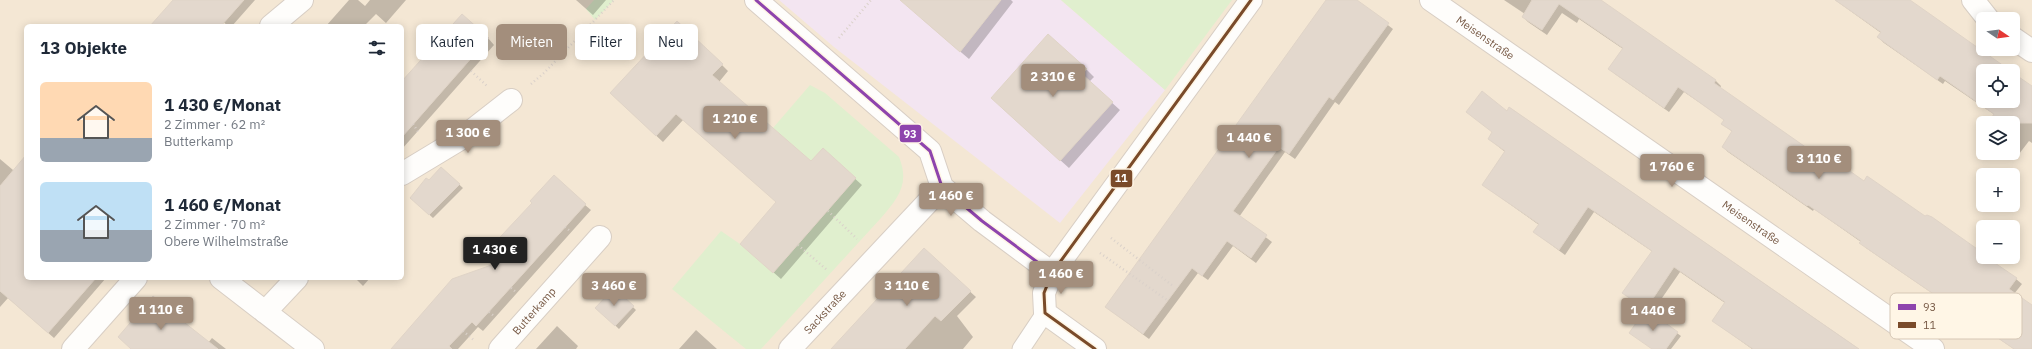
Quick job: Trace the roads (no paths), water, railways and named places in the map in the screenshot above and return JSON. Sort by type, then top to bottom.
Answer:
[{"type":"street","points":[[273,24],[302,0]]},
{"type":"street","points":[[756,0],[930,151],[942,187],[982,221],[1052,273]]},
{"type":"street","points":[[1095,349],[1045,313],[1044,293],[1052,273],[1251,0]]},
{"type":"street","name":"Meisenstraße","points":[[1431,0],[1890,319]]},
{"type":"street","points":[[1973,0],[1982,12]]},
{"type":"street","points":[[2020,43],[2032,51]]},
{"type":"street","points":[[404,173],[465,136],[511,100]]},
{"type":"street","name":"Sackstraße","points":[[790,349],[942,187]]},
{"type":"street","name":"Butterkamp","points":[[500,349],[600,237]]},
{"type":"street","points":[[73,349],[134,280]]},
{"type":"street","points":[[224,280],[313,349]]},
{"type":"street","points":[[265,312],[295,280]]},
{"type":"street","name":"Meisenstraße","points":[[1919,339],[1933,349]]},
{"type":"lane","points":[[1021,349],[1045,313]]}]
